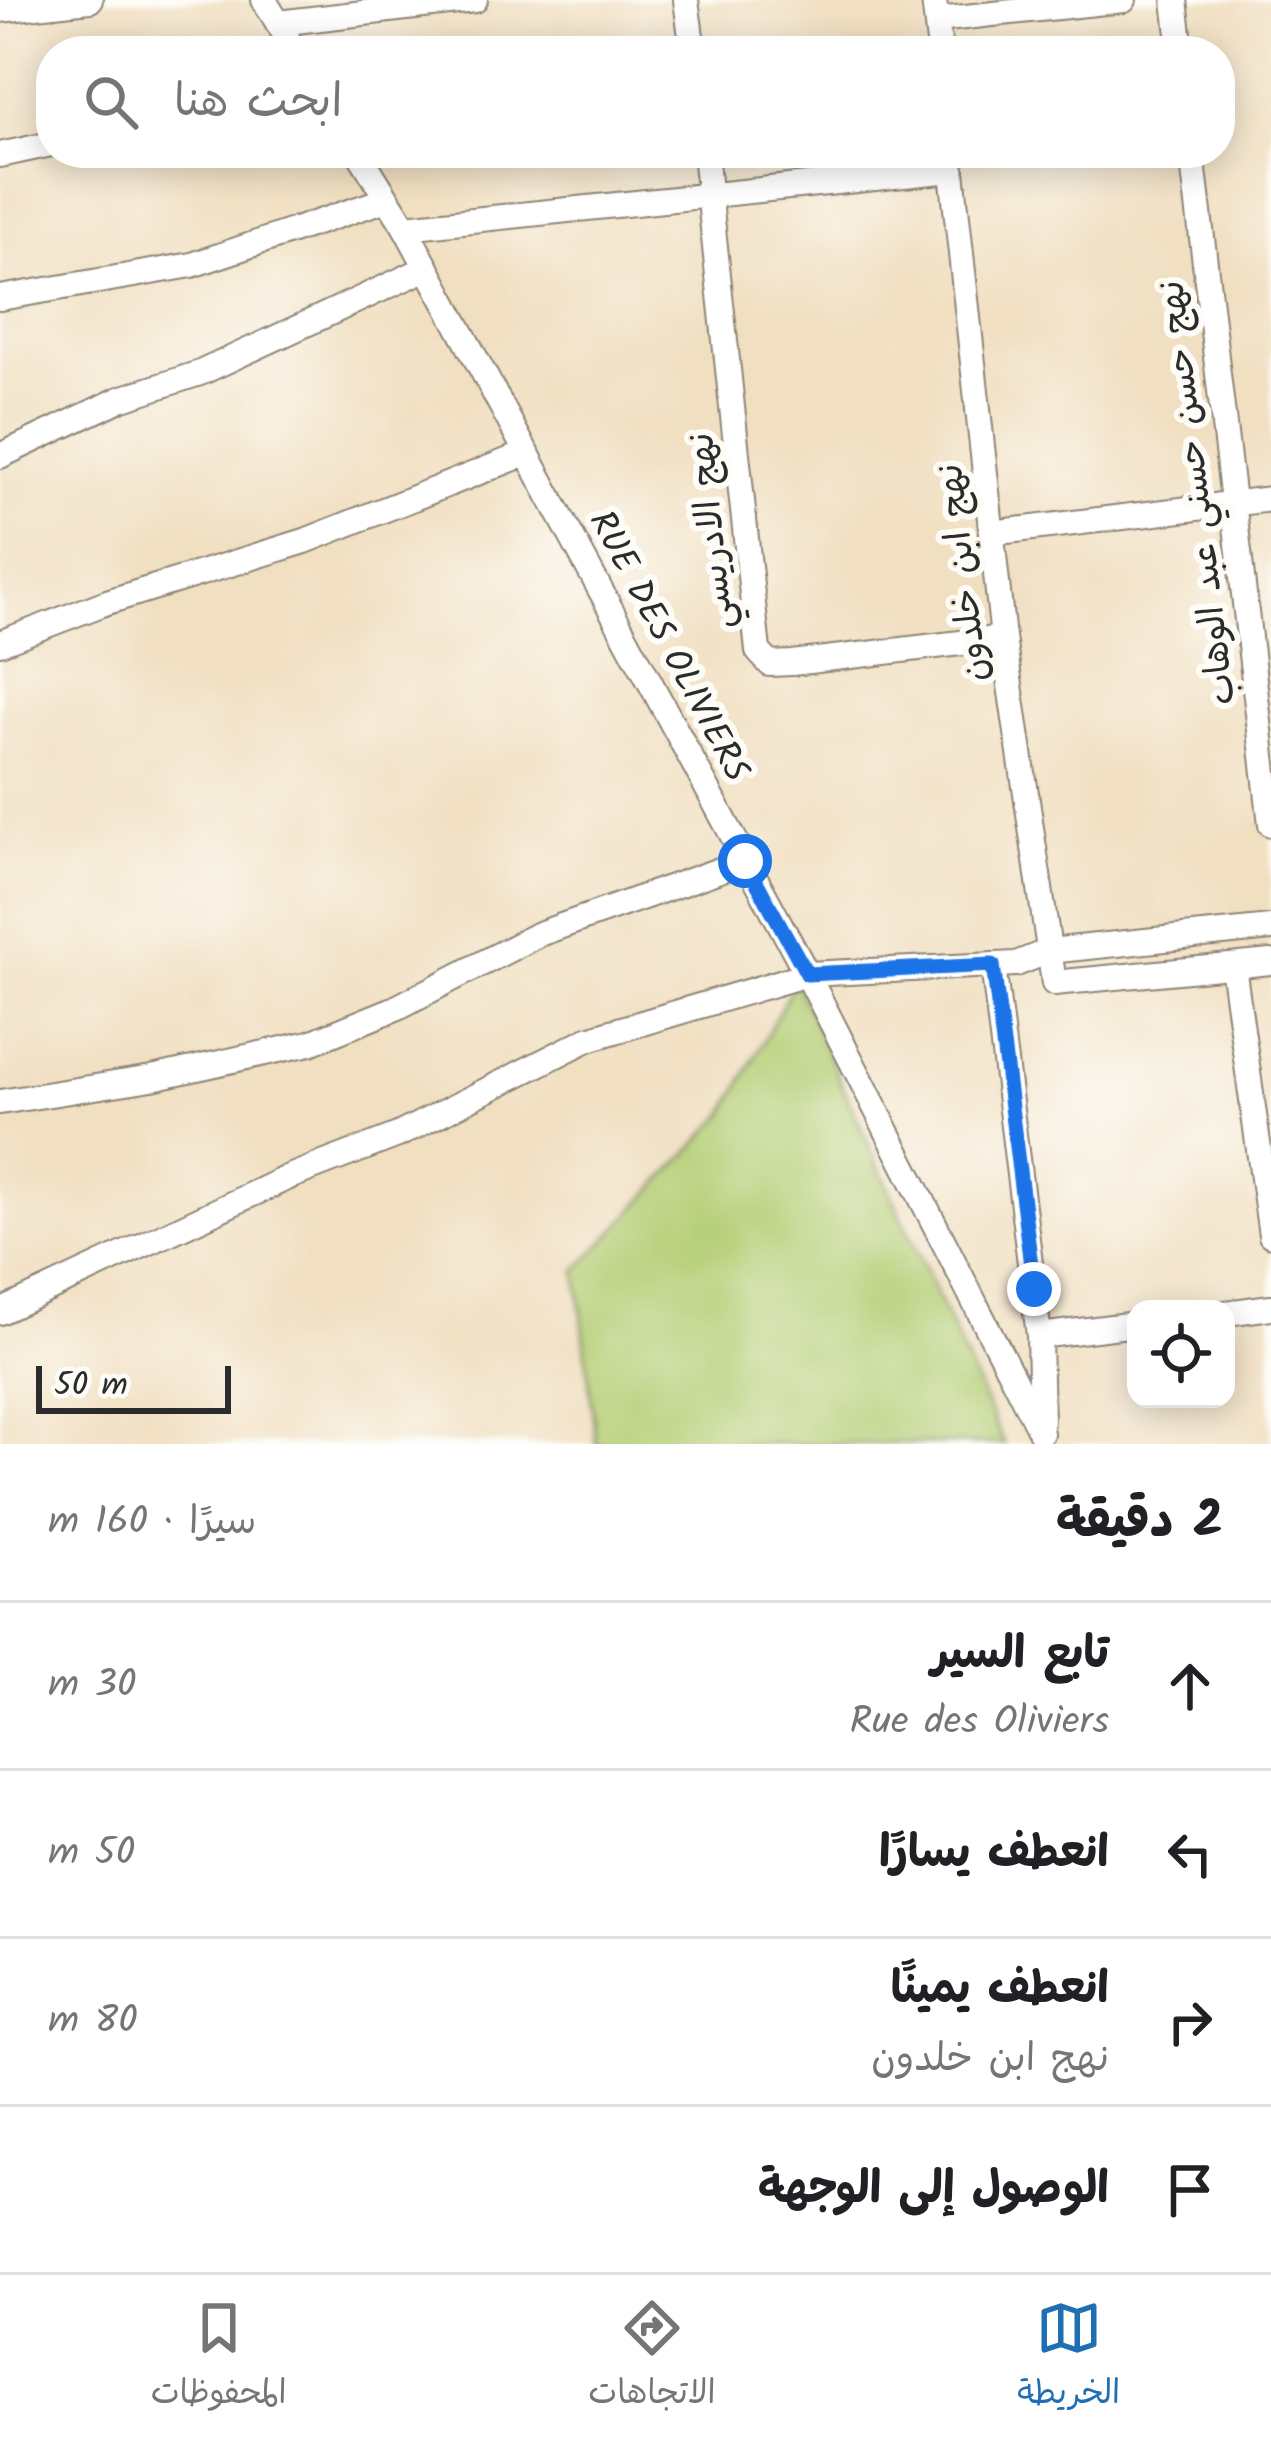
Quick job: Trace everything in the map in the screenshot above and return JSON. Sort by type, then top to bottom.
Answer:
[{"type":"street","points":[[0,10],[90,0]]},
{"type":"street","points":[[264,0],[286,36]]},
{"type":"street","points":[[278,23],[475,0]]},
{"type":"street","points":[[686,0],[690,36]]},
{"type":"street","points":[[936,10],[1124,0]]},
{"type":"street","points":[[1175,0],[1179,36]]},
{"type":"street","points":[[0,155],[36,147]]},
{"type":"street","name":"RUE DES OLIVIERS","points":[[367,168],[405,227],[807,974],[1042,1438]]},
{"type":"street","name":"نهج الادريسي","points":[[707,168],[758,651],[770,664],[792,663],[1003,638]]},
{"type":"street","points":[[405,227],[903,168]]},
{"type":"street","name":"نهج ابن خلدون","points":[[952,168],[1003,638],[1054,983]]},
{"type":"street","name":"نهج حسن حسني عبد الوهاب","points":[[1194,168],[1271,824]]},
{"type":"street","points":[[0,298],[192,265],[387,199]]},
{"type":"street","points":[[0,456],[120,399],[200,373],[427,268]]},
{"type":"street","points":[[0,643],[107,602],[305,541],[527,453]]},
{"type":"street","points":[[991,533],[1271,499]]},
{"type":"street","points":[[0,1102],[152,1078],[310,1043],[397,1008],[538,934],[745,861]]},
{"type":"street","points":[[0,1312],[289,1177],[398,1135],[588,1039],[807,974],[1004,965],[1049,950],[1271,928]]},
{"type":"street","points":[[1004,965],[1054,983],[1271,962]]},
{"type":"street","points":[[1004,965],[1039,1336],[1042,1438]]},
{"type":"street","points":[[1233,966],[1271,1235]]},
{"type":"street","points":[[1235,1312],[1271,1307]]},
{"type":"street","points":[[1039,1336],[1127,1325]]},
{"type":"green space","points":[[795,981],[1004,1444],[596,1444],[577,1270],[725,1114]]},
{"type":"route","points":[[745,861],[807,974],[993,965],[1034,1289]]}]
